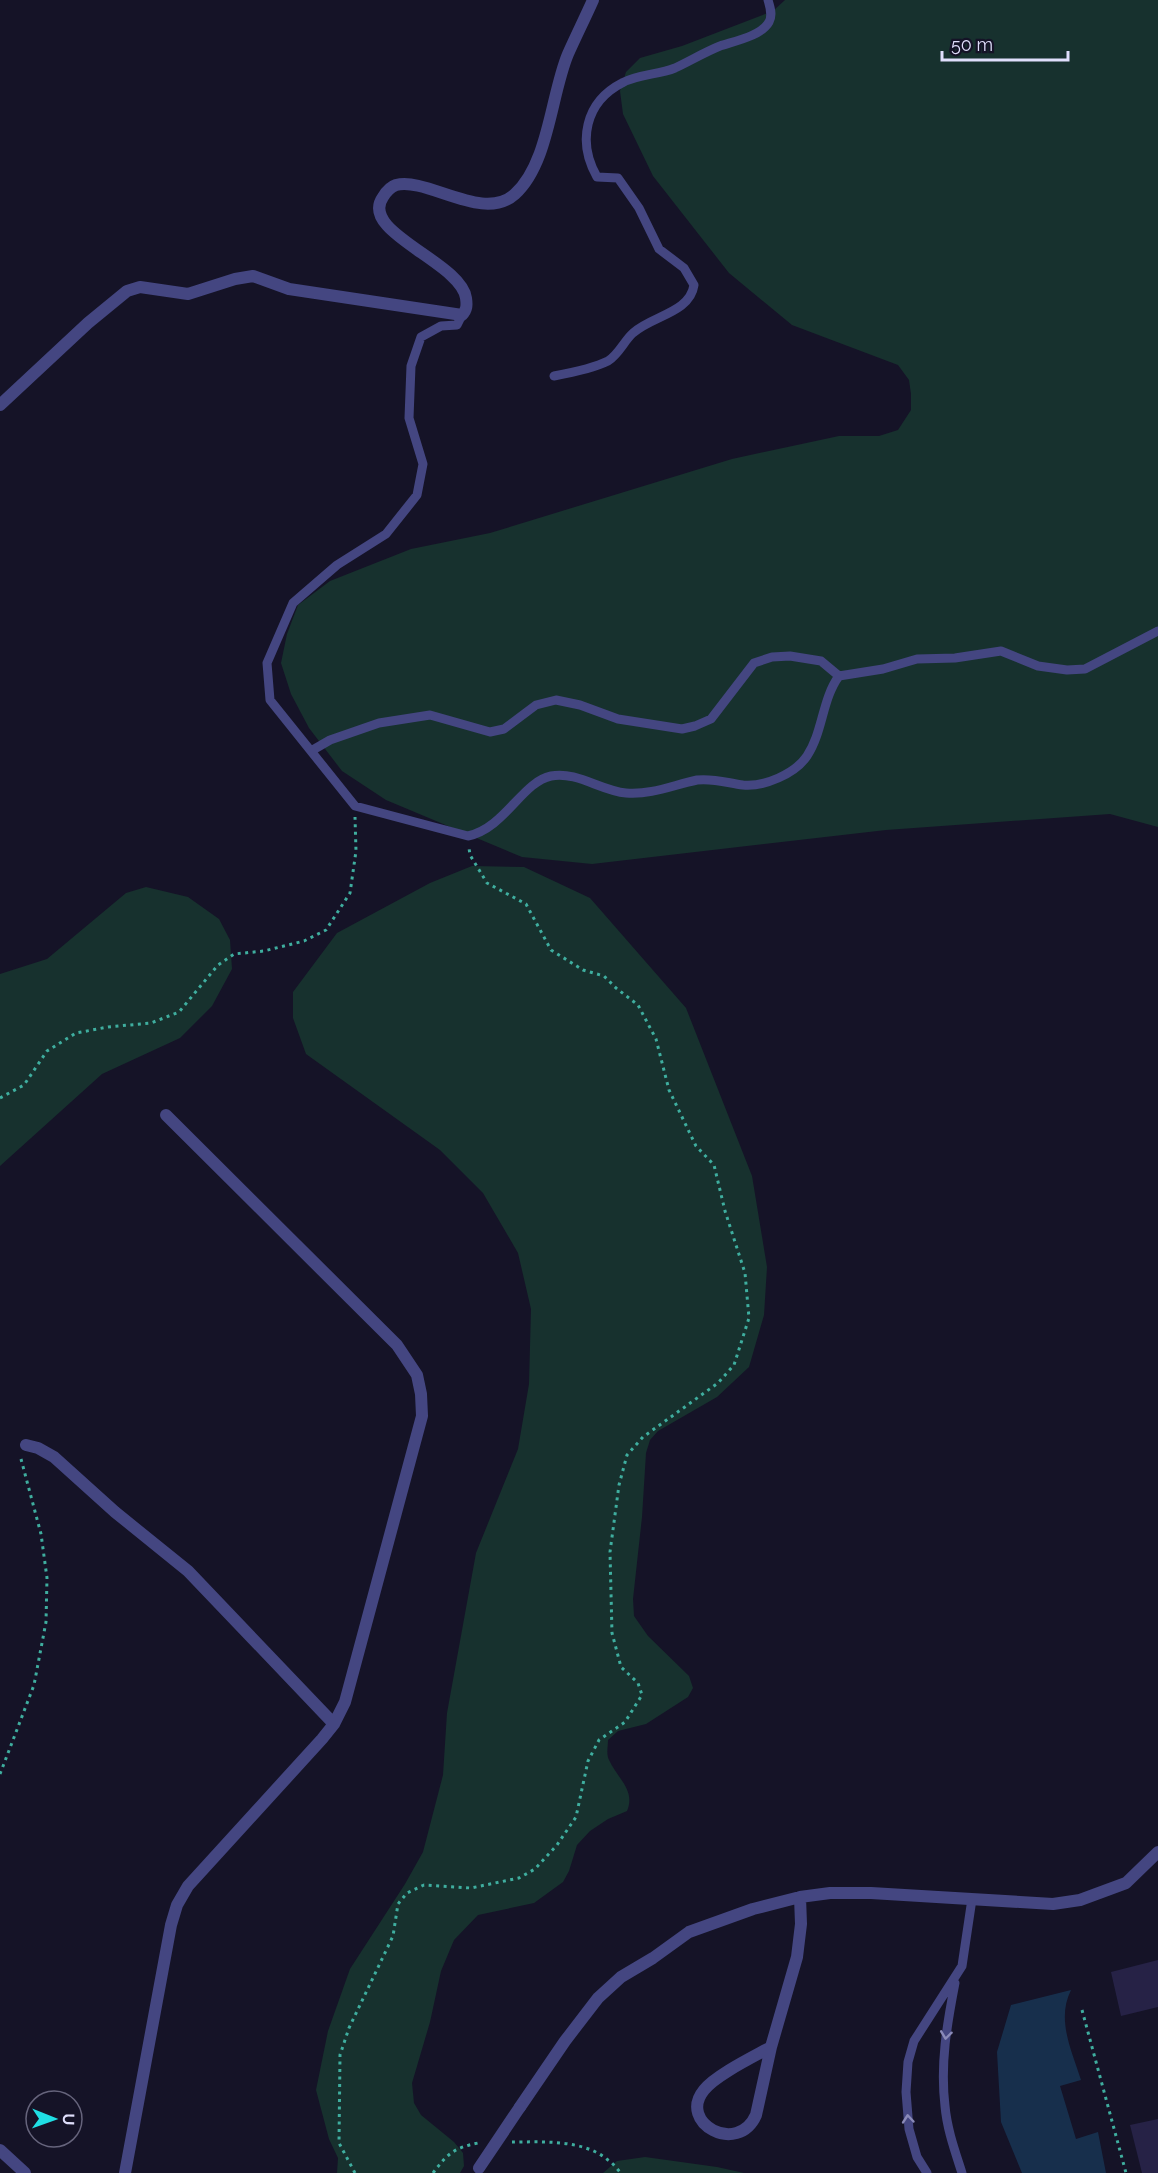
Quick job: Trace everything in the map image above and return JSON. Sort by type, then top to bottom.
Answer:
[{"type":"street","points":[[0,405],[88,323],[127,291],[140,287],[188,294],[235,279],[253,276],[289,289],[462,315],[466,312],[467,306],[461,284],[446,269],[403,241],[387,226],[379,210],[381,199],[390,188],[401,185],[471,201],[498,202],[507,200],[516,193],[527,179],[534,164],[547,129],[568,54],[593,0]]},
{"type":"street","points":[[125,2173],[171,1925],[177,1905],[188,1886],[334,1724],[345,1702],[422,1416],[417,1375],[397,1346],[166,1115]]},
{"type":"street","points":[[26,1445],[38,1448],[54,1457],[115,1512],[188,1571],[334,1724]]},
{"type":"street","points":[[477,2171],[565,2041],[598,1998],[621,1977],[653,1958],[689,1932],[753,1909],[800,1897],[830,1893],[871,1893],[1053,1904],[1080,1900],[1126,1883],[1158,1852]]},
{"type":"street","points":[[771,2047],[717,2079],[703,2090],[696,2105],[707,2127],[730,2134],[742,2132],[753,2123],[771,2047],[797,1957],[801,1924],[800,1897]]},
{"type":"street","points":[[0,2150],[25,2173]]},
{"type":"lane","points":[[554,376],[606,362],[636,330],[673,311],[688,300],[694,285],[684,268],[659,249],[626,185],[618,178],[597,177],[591,167],[586,139],[589,118],[594,106],[621,83],[676,67],[718,47],[761,32],[770,19],[771,11],[768,0]]},
{"type":"lane","points":[[462,315],[457,325],[441,326],[421,337],[411,366],[409,418],[423,464],[417,495],[386,534],[337,565],[293,603],[267,663],[270,700],[355,806],[468,836],[480,834],[493,826],[533,786],[548,776],[576,777],[624,793],[672,788],[700,780],[756,785],[784,775],[797,767],[807,756],[832,686],[839,676],[883,669],[917,659],[955,658],[1001,651],[1051,669],[1085,669],[1158,632]]},
{"type":"lane","points":[[311,751],[330,740],[379,723],[430,715],[490,732],[504,729],[536,705],[556,700],[580,705],[618,719],[682,729],[711,719],[754,663],[772,657],[790,656],[811,659],[821,661],[839,676]]},
{"type":"lane","points":[[927,2173],[917,2157],[909,2129],[906,2092],[908,2062],[914,2042],[956,1977],[964,1959],[972,1899]]},
{"type":"lane","points":[[956,1977],[945,2038],[943,2071],[945,2108],[962,2173]]},
{"type":"path","points":[[0,1098],[24,1085],[47,1052],[76,1033],[151,1023],[179,1011],[218,965],[234,954],[264,951],[304,941],[326,930],[350,893],[356,851],[355,806]]},
{"type":"path","points":[[355,2173],[339,2143],[340,2055],[349,2028],[393,1936],[398,1904],[407,1893],[424,1885],[471,1888],[519,1878],[536,1869],[557,1845],[576,1817],[588,1761],[599,1740],[625,1722],[642,1695],[638,1683],[621,1667],[612,1633],[610,1552],[619,1485],[627,1455],[643,1437],[718,1383],[734,1365],[748,1318],[745,1273],[725,1211],[714,1165],[696,1146],[669,1090],[656,1039],[638,1005],[604,976],[583,970],[551,950],[526,904],[487,884],[470,855],[468,836]]},
{"type":"path","points":[[0,1774],[34,1684],[46,1622],[47,1578],[41,1534],[20,1455],[26,1445]]},
{"type":"path","points":[[1082,2010],[1126,2173]]},
{"type":"path","points":[[508,2142],[553,2143],[585,2148],[607,2158],[621,2173]]},
{"type":"path","points":[[433,2173],[445,2156],[459,2147],[479,2143]]},
{"type":"green space","points":[[785,0],[1158,0],[1158,827],[1110,814],[886,830],[592,864],[522,857],[386,800],[342,771],[309,728],[291,694],[281,663],[287,634],[298,605],[330,581],[411,549],[490,533],[732,459],[839,436],[879,436],[898,430],[911,410],[911,394],[909,380],[898,365],[792,325],[729,273],[653,176],[623,114],[620,91],[626,72],[640,58],[682,46],[773,11]]},
{"type":"green space","points":[[472,866],[524,867],[590,898],[686,1008],[752,1176],[767,1267],[764,1315],[749,1367],[717,1397],[658,1431],[650,1440],[646,1453],[633,1599],[634,1616],[648,1636],[689,1676],[693,1688],[688,1697],[646,1724],[618,1731],[608,1740],[608,1758],[629,1797],[627,1811],[608,1819],[590,1831],[577,1845],[563,1882],[534,1903],[478,1915],[454,1940],[441,1971],[430,2022],[412,2083],[414,2103],[421,2115],[454,2142],[463,2153],[464,2166],[460,2173],[337,2173],[338,2158],[329,2139],[316,2090],[328,2031],[350,1969],[423,1852],[443,1775],[447,1713],[476,1553],[518,1449],[529,1384],[531,1309],[518,1253],[483,1193],[440,1150],[306,1054],[293,1018],[293,992],[337,933],[430,883]]},
{"type":"green space","points":[[146,887],[188,897],[219,919],[230,940],[232,969],[212,1006],[180,1038],[102,1074],[0,1166],[0,974],[47,959],[126,893]]},
{"type":"green space","points":[[645,2157],[744,2173],[603,2173],[617,2161]]},
{"type":"water","points":[[1071,1990],[1067,2001],[1065,2024],[1081,2080],[1060,2086],[1076,2139],[1098,2132],[1106,2173],[1022,2173],[1001,2122],[997,2052],[1011,2005]]},
{"type":"building","points":[[1158,1960],[1158,2007],[1121,2016],[1111,1972]]},
{"type":"building","points":[[1158,2119],[1158,2173],[1142,2173],[1130,2125]]}]
